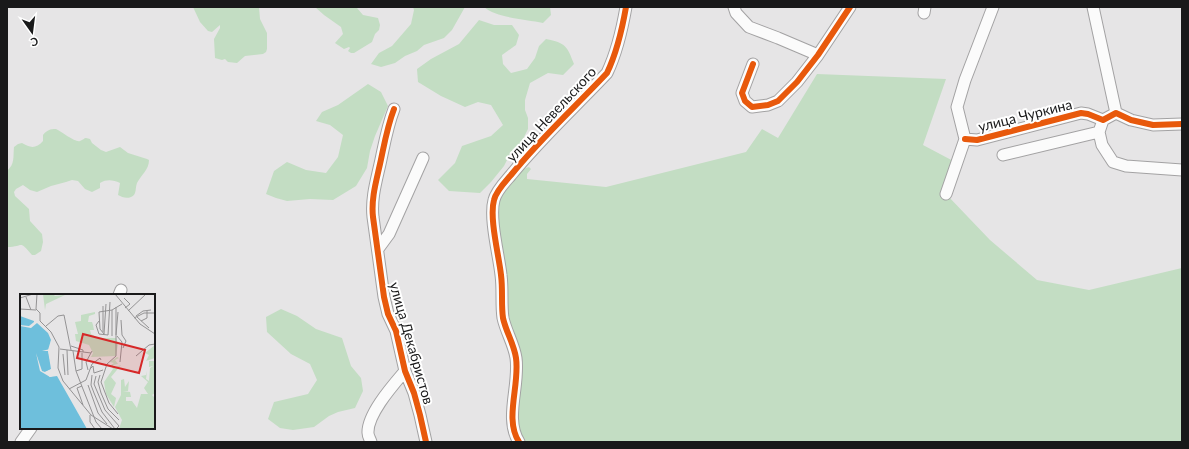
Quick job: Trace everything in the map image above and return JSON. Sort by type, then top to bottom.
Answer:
[{"type":"street","name":"улица Невельского","points":[[519,442],[514,432],[513,423],[517,363],[503,314],[501,277],[493,210],[494,199],[505,182],[529,152],[607,73],[613,60],[626,7]]},
{"type":"street","points":[[734,7],[736,13],[750,27],[818,55]]},
{"type":"street","points":[[753,64],[742,93],[745,101],[752,107],[768,105],[778,101],[797,82],[818,55],[850,7]]},
{"type":"street","points":[[946,194],[965,139],[957,107],[965,80],[993,7]]},
{"type":"street","points":[[1093,7],[1116,114]]},
{"type":"street","name":"улица Декабристов","points":[[394,109],[383,148],[373,197],[373,217],[384,297],[388,314],[396,331],[405,371],[414,393],[426,442]]},
{"type":"street","name":"улица Чуркина","points":[[965,139],[977,140],[1081,113],[1103,120]]},
{"type":"street","points":[[1182,124],[1153,125],[1131,120],[1116,114],[1103,120],[1099,132],[1102,145],[1113,162],[1126,166],[1182,170]]},
{"type":"street","points":[[1002,155],[1099,132]]},
{"type":"street","points":[[378,249],[389,234],[423,158]]},
{"type":"street","points":[[371,442],[368,432],[371,420],[379,405],[405,371]]},
{"type":"street","points":[[21,442],[30,429]]},
{"type":"green space","points":[[193,7],[259,7],[260,19],[267,33],[266,52],[263,54],[245,56],[237,63],[228,62],[225,59],[222,60],[215,58],[214,39],[220,25],[212,32],[208,31],[200,22]]},
{"type":"green space","points":[[315,7],[357,8],[363,15],[378,18],[380,25],[379,30],[375,34],[372,42],[354,53],[351,53],[348,51],[350,48],[349,47],[344,49],[335,43],[343,34],[341,27]]},
{"type":"green space","points":[[413,7],[465,7],[452,30],[444,38],[424,45],[417,51],[405,56],[395,63],[381,67],[371,64],[379,53],[392,46],[411,24],[414,10]]},
{"type":"green space","points":[[484,7],[550,7],[551,15],[543,23],[503,16],[489,11]]},
{"type":"green space","points":[[479,20],[494,25],[512,25],[519,35],[516,45],[502,55],[503,64],[511,73],[527,69],[535,58],[539,46],[546,39],[558,42],[565,46],[574,64],[563,75],[548,73],[530,83],[525,100],[528,129],[521,143],[510,154],[504,166],[491,182],[480,193],[449,191],[438,180],[455,163],[462,146],[491,136],[503,125],[491,105],[478,102],[465,107],[441,96],[418,82],[417,69],[431,59],[459,44]]},
{"type":"green space","points":[[817,74],[946,79],[923,145],[957,163],[946,194],[990,240],[1037,280],[1089,290],[1182,268],[1182,442],[523,442],[516,421],[498,214],[498,201],[505,185],[518,172],[529,167],[531,169],[527,174],[527,179],[606,187],[746,152],[762,129],[778,138]]},
{"type":"green space","points":[[368,84],[381,92],[388,106],[375,136],[370,151],[367,168],[356,186],[333,200],[310,199],[287,201],[266,194],[274,171],[287,162],[306,170],[326,173],[338,157],[343,135],[330,125],[316,121],[322,112],[338,105]]},
{"type":"green space","points":[[56,129],[78,141],[85,138],[90,139],[92,143],[106,152],[120,147],[128,153],[149,160],[149,164],[137,183],[134,195],[129,198],[124,198],[118,195],[120,183],[110,180],[100,183],[100,188],[92,192],[85,189],[78,181],[72,180],[37,192],[30,190],[23,185],[16,189],[14,192],[15,196],[29,209],[30,221],[42,234],[43,242],[41,251],[35,255],[32,255],[23,245],[7,247],[7,171],[12,163],[14,147],[22,143],[30,147],[38,145],[43,141],[43,135],[46,132]]},
{"type":"green space","points":[[281,309],[297,316],[316,329],[342,338],[351,366],[361,378],[363,391],[355,408],[329,416],[314,427],[293,430],[280,428],[268,419],[274,402],[308,394],[317,380],[310,364],[291,354],[267,332],[266,317]]},
{"type":"cycle path","points":[[519,442],[513,423],[513,402],[517,368],[516,358],[503,318],[502,281],[493,217],[494,200],[501,187],[522,162],[607,73],[619,41],[626,7]]},
{"type":"cycle path","points":[[753,64],[742,93],[745,101],[752,107],[768,105],[778,101],[797,82],[818,55],[850,7]]},
{"type":"cycle path","points":[[394,109],[373,197],[373,217],[384,297],[388,314],[396,331],[405,371],[414,393],[426,442]]},
{"type":"cycle path","points":[[965,139],[977,140],[1081,113],[1103,120],[1116,113],[1131,120],[1153,125],[1182,124]]}]
